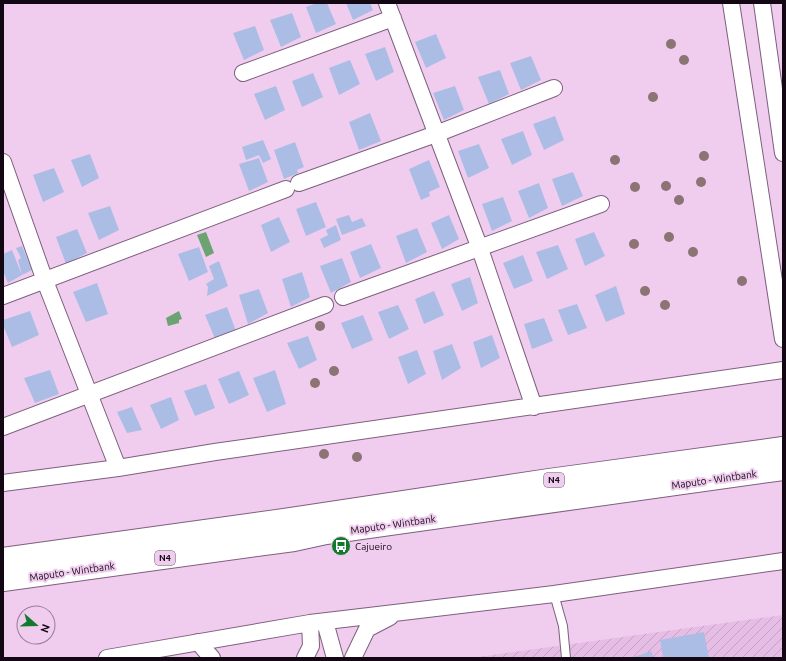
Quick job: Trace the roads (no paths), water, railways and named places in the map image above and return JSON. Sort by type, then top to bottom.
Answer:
[{"type":"highway","name":"Maputo - Wintbank","points":[[3,559],[291,520],[549,480],[783,448]]},
{"type":"highway","name":"Maputo - Wintbank","points":[[3,580],[294,540],[326,533],[783,469]]},
{"type":"street","points":[[731,3],[783,339]]},
{"type":"street","points":[[762,3],[780,112],[783,153]]},
{"type":"street","points":[[243,73],[390,10],[479,246],[534,407]]},
{"type":"street","points":[[3,296],[292,186],[436,134],[554,88]]},
{"type":"street","points":[[3,162],[44,281],[118,468]]},
{"type":"street","points":[[343,297],[479,246],[601,204]]},
{"type":"street","points":[[3,427],[325,305]]},
{"type":"street","points":[[3,483],[118,468],[215,452],[783,370]]},
{"type":"street","points":[[106,658],[317,623],[554,594],[783,561]]},
{"type":"street","points":[[353,658],[367,630],[398,612]]},
{"type":"street","points":[[305,658],[311,646],[317,623]]},
{"type":"street","points":[[317,623],[335,658]]},
{"type":"street","points":[[198,642],[212,658]]},
{"type":"lane","points":[[554,594],[563,626],[566,658]]},
{"type":"place","name":"Cajueiro","points":[[341,546]]}]
